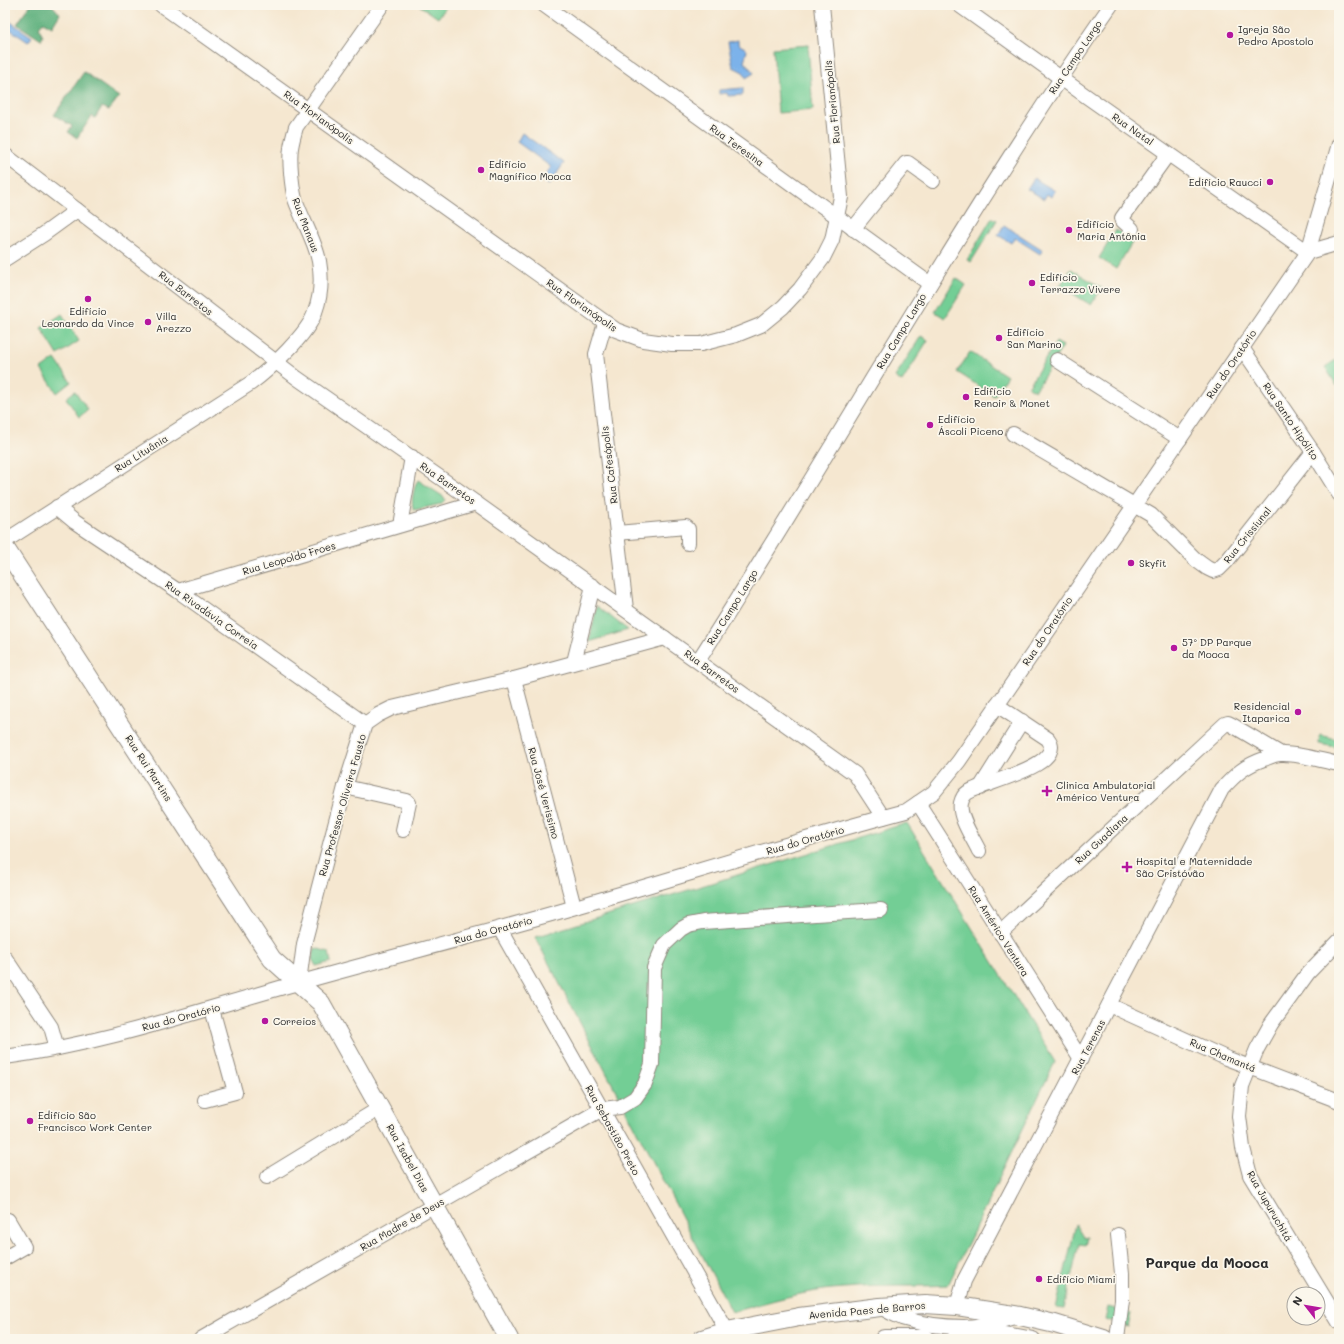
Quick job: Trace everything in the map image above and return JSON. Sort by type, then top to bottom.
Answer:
[{"type":"main road","name":"Rua Rui Martins","points":[[5,548],[272,959],[299,982]]},
{"type":"main road","name":"Rua Isabel Dias","points":[[299,982],[321,1003],[509,1339]]},
{"type":"main road","name":"Avenida Paes de Barros","points":[[702,1339],[726,1331],[799,1317],[880,1307],[925,1304],[957,1306],[1020,1316],[1055,1324],[1104,1339]]},
{"type":"main road","points":[[884,1339],[926,1339]]},
{"type":"street","name":"Rua Florianópolis","points":[[161,5],[605,323],[616,330],[643,340],[672,344],[701,344],[736,336],[760,325],[784,307],[800,289],[823,258],[832,240],[838,218],[841,197],[822,5]]},
{"type":"street","name":"Rua Manaus","points":[[275,362],[296,342],[315,313],[321,283],[319,260],[305,220],[295,198],[292,176],[291,149],[296,127],[382,5]]},
{"type":"street","name":"Rua Teresina","points":[[544,5],[930,284]]},
{"type":"street","name":"Rua Natal","points":[[958,5],[1308,252]]},
{"type":"street","name":"Rua Campo Largo","points":[[698,661],[740,596],[930,284],[1060,78],[1111,5]]},
{"type":"street","name":"Rua do Oratório","points":[[5,1057],[57,1048],[128,1031],[212,1009],[299,982],[500,929],[883,818],[906,811],[918,803],[934,792],[959,762],[1308,252],[1339,144]]},
{"type":"street","points":[[1132,229],[1123,221],[1122,218],[1168,154]]},
{"type":"street","name":"Rua Barretos","points":[[5,155],[275,362],[412,457],[626,609],[814,746],[856,774],[883,818]]},
{"type":"street","points":[[853,229],[906,164],[908,163],[933,181]]},
{"type":"street","points":[[5,260],[77,210]]},
{"type":"street","points":[[1308,252],[1339,243]]},
{"type":"street","name":"Rua Cafesópolis","points":[[605,323],[596,354],[626,609]]},
{"type":"street","name":"Rua Santo Hipólito","points":[[1242,348],[1313,452],[1339,494]]},
{"type":"street","points":[[1057,360],[1180,439]]},
{"type":"street","name":"Rua Lituânia","points":[[5,541],[251,383],[275,362]]},
{"type":"street","points":[[1013,434],[1134,505]]},
{"type":"street","name":"Rua Crissiunal","points":[[1134,505],[1151,515],[1196,560],[1207,568],[1214,570],[1219,569],[1227,561],[1313,452]]},
{"type":"street","points":[[400,525],[412,457]]},
{"type":"street","name":"Rua Leopoldo Froes","points":[[178,590],[476,503]]},
{"type":"street","name":"Rua Rivadávia Correia","points":[[57,507],[75,522],[178,590],[365,724]]},
{"type":"street","points":[[617,533],[686,528],[688,529],[688,543]]},
{"type":"street","points":[[574,662],[593,586]]},
{"type":"street","name":"Rua Professor Oliveira Fausto","points":[[299,982],[304,944],[345,787],[365,724],[392,708],[514,678],[665,638]]},
{"type":"street","name":"Rua José Verissimo","points":[[514,678],[574,907]]},
{"type":"street","points":[[979,851],[960,814],[963,797],[969,791],[1036,765],[1047,756],[1051,749],[1050,742],[997,705]]},
{"type":"street","points":[[980,788],[1022,721]]},
{"type":"street","name":"Rua Guadiana","points":[[1000,933],[1225,724],[1228,723],[1232,725],[1281,754]]},
{"type":"street","points":[[1281,754],[1339,764]]},
{"type":"street","name":"Rua Terenas","points":[[957,1306],[964,1281],[1222,789],[1249,764],[1270,756],[1281,754]]},
{"type":"street","points":[[345,787],[406,800],[408,804],[403,830]]},
{"type":"street","name":"Rua Américo Ventura","points":[[918,803],[1081,1059]]},
{"type":"street","points":[[602,1109],[620,1107],[635,1098],[645,1084],[652,1064],[654,968],[664,945],[681,929],[688,925],[703,922],[882,910]]},
{"type":"street","name":"Rua Sebastião Preto","points":[[500,929],[726,1331]]},
{"type":"street","name":"Rua Jupuruchitá","points":[[1339,941],[1308,973],[1271,1024],[1257,1049],[1242,1086],[1239,1116],[1243,1148],[1250,1175],[1339,1322]]},
{"type":"street","points":[[5,958],[51,1027],[57,1048]]},
{"type":"street","name":"Rua Chamantá","points":[[1109,1005],[1226,1058],[1339,1101]]},
{"type":"street","points":[[205,1100],[235,1092],[212,1009]]},
{"type":"street","points":[[267,1177],[380,1108]]},
{"type":"street","name":"Rua Madre de Deus","points":[[201,1339],[602,1109]]},
{"type":"street","points":[[5,1258],[24,1247],[8,1220]]},
{"type":"street","points":[[1117,1339],[1122,1300],[1122,1273],[1118,1235]]},
{"type":"street","points":[[880,1307],[901,1317],[914,1321],[964,1327],[1020,1316]]},
{"type":"street","points":[[953,1339],[960,1335],[980,1333],[1007,1333],[1033,1339]]},
{"type":"green space","points":[[30,5],[52,5],[60,14],[52,27],[43,22],[39,27],[43,37],[41,40],[17,24]]},
{"type":"green space","points":[[419,5],[448,5],[438,18]]},
{"type":"green space","points":[[808,45],[813,110],[778,113],[773,48]]},
{"type":"green space","points":[[84,72],[119,97],[109,110],[102,107],[95,118],[92,116],[77,138],[68,132],[72,126],[54,115]]},
{"type":"green space","points":[[992,218],[997,220],[971,262],[967,260]]},
{"type":"green space","points":[[1116,230],[1133,241],[1116,269],[1099,258]]},
{"type":"green space","points":[[1071,269],[1102,288],[1091,305],[1060,286]]},
{"type":"green space","points":[[956,278],[966,285],[945,318],[935,312]]},
{"type":"green space","points":[[62,314],[79,341],[58,355],[41,328]]},
{"type":"green space","points":[[921,336],[928,340],[902,382],[895,377]]},
{"type":"green space","points":[[1056,342],[1063,346],[1035,391],[1028,387]]},
{"type":"green space","points":[[970,352],[1007,376],[994,396],[957,372]]},
{"type":"green space","points":[[1339,358],[1339,384],[1337,386],[1325,367]]},
{"type":"green space","points":[[55,359],[71,382],[57,393],[41,369]]},
{"type":"green space","points":[[75,391],[88,410],[79,417],[66,398]]},
{"type":"green space","points":[[418,480],[444,497],[445,500],[441,504],[414,510],[412,504],[413,495]]},
{"type":"green space","points":[[597,606],[628,630],[589,642]]},
{"type":"green space","points":[[1320,735],[1337,739],[1335,747],[1319,744]]},
{"type":"green space","points":[[907,823],[1055,1062],[948,1285],[830,1289],[787,1297],[732,1312],[535,937]]},
{"type":"green space","points":[[315,948],[329,952],[331,962],[316,966],[312,959]]},
{"type":"green space","points":[[1076,1224],[1084,1237],[1087,1236],[1085,1245],[1079,1244],[1064,1309],[1056,1308]]},
{"type":"green space","points":[[1108,1307],[1131,1313],[1128,1327],[1105,1320]]},
{"type":"water","points":[[5,18],[32,37],[28,42],[5,26]]},
{"type":"water","points":[[738,40],[738,44],[747,51],[744,61],[754,73],[746,78],[743,72],[733,67],[728,42]]},
{"type":"water","points":[[743,88],[743,95],[728,96],[727,93],[719,94],[719,90]]},
{"type":"water","points":[[522,133],[564,163],[549,185],[542,180],[551,167],[517,142]]},
{"type":"water","points":[[1034,178],[1055,191],[1051,197],[1047,194],[1044,199],[1027,189]]},
{"type":"water","points":[[1004,225],[1043,250],[1040,254],[1015,238],[1011,243],[998,235]]},
{"type":"place","name":"Igreja São Pedro Apostolo","points":[[1230,35]]},
{"type":"place","name":"Edifício Magnífico Mooca","points":[[481,170]]},
{"type":"place","name":"Edifício Raucci","points":[[1270,182]]},
{"type":"place","name":"Edifício Maria Antônia","points":[[1069,230]]},
{"type":"place","name":"Edifício Terrazzo Vivere","points":[[1032,283]]},
{"type":"place","name":"Edifício Leonardo da Vince","points":[[88,299]]},
{"type":"place","name":"Villa Arezzo","points":[[148,322]]},
{"type":"place","name":"Edifício San Marino","points":[[999,338]]},
{"type":"place","name":"Edifício Renoir & Monet","points":[[966,397]]},
{"type":"place","name":"Edifício Áscoli Piceno","points":[[930,425]]},
{"type":"place","name":"Skyfit","points":[[1131,563]]},
{"type":"place","name":"57º DP Parque da Mooca","points":[[1174,648]]},
{"type":"place","name":"Residencial Itaparica","points":[[1298,712]]},
{"type":"place","name":"Clinica Ambulatorial Américo Ventura","points":[[1047,791]]},
{"type":"place","name":"Hospital e Maternidade São Cristóvão","points":[[1127,867]]},
{"type":"place","name":"Correios","points":[[265,1021]]},
{"type":"place","name":"Edifício São Francisco Work Center","points":[[30,1121]]},
{"type":"place","name":"Edifício Miami","points":[[1039,1279]]},
{"type":"district","name":"Parque da Mooca","points":[[1207,1263]]}]
